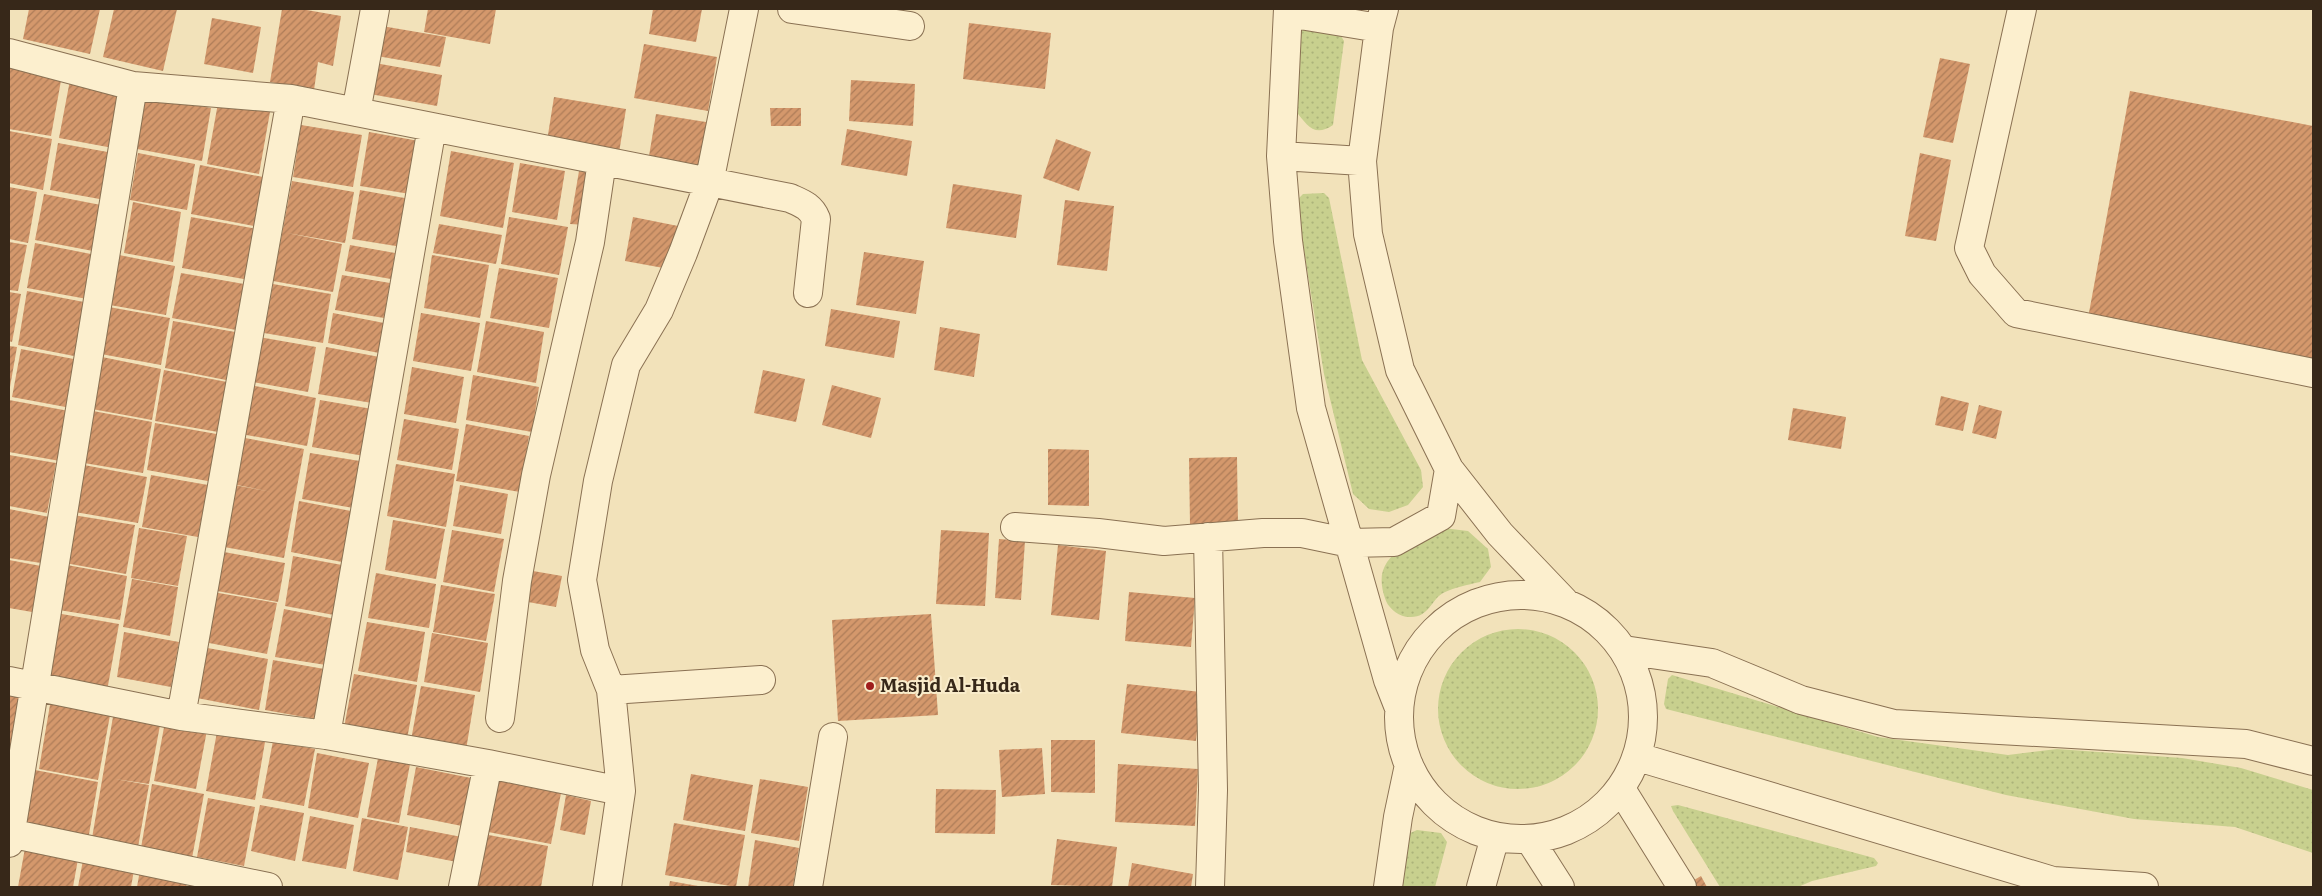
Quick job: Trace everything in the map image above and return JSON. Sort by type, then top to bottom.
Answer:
[{"type":"street","points":[[356,112],[375,9]]},
{"type":"street","points":[[607,887],[621,792],[611,690],[595,650],[582,580],[598,481],[626,365],[659,310],[683,253],[708,183],[744,9]]},
{"type":"street","points":[[792,9],[910,26]]},
{"type":"street","points":[[2022,9],[1969,248],[1982,274],[2016,313],[2313,373]]},
{"type":"street","points":[[1399,708],[1388,680],[1311,408],[1288,241],[1281,156],[1288,11],[1382,18],[1362,161],[1368,234],[1400,370],[1449,469],[1500,534],[1564,601],[1600,622],[1624,650],[1640,684],[1644,720],[1638,757],[1621,788],[1597,814],[1565,832],[1530,840],[1495,836],[1458,822],[1429,797],[1409,765],[1400,737],[1399,708],[1411,662],[1438,625],[1478,601],[1523,593],[1564,601]]},
{"type":"street","points":[[9,53],[133,86],[291,99],[790,198],[808,207],[816,219],[808,293]]},
{"type":"street","points":[[133,86],[22,683],[9,837],[268,887]]},
{"type":"street","points":[[181,716],[291,99]]},
{"type":"street","points":[[326,735],[432,127]]},
{"type":"street","points":[[1281,156],[1362,161]]},
{"type":"street","points":[[500,718],[518,581],[536,476],[590,242],[602,161]]},
{"type":"street","points":[[1015,526],[1164,541],[1302,533],[1350,544],[1394,542],[1441,516],[1449,469]]},
{"type":"street","points":[[1208,537],[1213,790],[1210,887]]},
{"type":"street","points":[[1624,650],[1712,663],[1801,700],[1894,724],[2246,744],[2313,761]]},
{"type":"street","points":[[611,690],[761,680]]},
{"type":"street","points":[[22,683],[181,716],[326,735],[488,764],[621,792]]},
{"type":"street","points":[[808,887],[833,738]]},
{"type":"street","points":[[1638,757],[2053,881],[2144,887]]},
{"type":"street","points":[[463,887],[488,764]]},
{"type":"street","points":[[1388,887],[1398,817],[1409,765]]},
{"type":"street","points":[[1621,788],[1682,887]]},
{"type":"street","points":[[1481,887],[1495,836]]},
{"type":"street","points":[[1530,840],[1560,887]]},
{"type":"street","points":[[2019,887],[2053,881]]},
{"type":"green space","points":[[1309,24],[1338,31],[1344,41],[1333,125],[1321,130],[1316,130],[1307,125],[1295,110],[1298,30]]},
{"type":"green space","points":[[1324,193],[1329,198],[1362,360],[1421,470],[1423,487],[1408,505],[1389,512],[1369,509],[1353,494],[1324,374],[1296,201],[1303,194]]},
{"type":"green space","points":[[1443,528],[1468,531],[1488,549],[1491,567],[1480,582],[1443,593],[1422,614],[1411,617],[1400,615],[1386,601],[1382,585],[1383,573],[1387,562],[1405,546]]},
{"type":"green space","points":[[1518,629],[1548,635],[1569,647],[1580,658],[1592,679],[1598,709],[1592,739],[1580,760],[1569,771],[1548,783],[1518,789],[1488,783],[1467,771],[1456,760],[1444,739],[1438,709],[1444,679],[1456,658],[1467,647],[1488,635]]},
{"type":"green space","points":[[1672,675],[1878,737],[2008,755],[2057,749],[2182,758],[2241,768],[2313,790],[2313,853],[2235,827],[2134,819],[2006,795],[1666,709],[1664,704],[1668,679]]},
{"type":"green space","points":[[1678,805],[1874,858],[1878,863],[1876,866],[1812,881],[1798,887],[1720,887],[1673,811],[1671,806]]},
{"type":"green space","points":[[1417,830],[1441,833],[1447,842],[1435,887],[1398,887],[1408,834]]},
{"type":"building","points":[[29,9],[100,9],[90,54],[23,39]]},
{"type":"building","points":[[114,9],[177,9],[163,71],[103,57]]},
{"type":"building","points":[[282,9],[301,9],[341,16],[333,66],[318,62],[314,90],[270,82]]},
{"type":"building","points":[[428,9],[496,9],[490,44],[424,32]]},
{"type":"building","points":[[653,9],[702,9],[696,42],[649,34]]},
{"type":"building","points":[[212,18],[261,27],[253,73],[204,64]]},
{"type":"building","points":[[969,23],[1051,33],[1045,89],[963,79]]},
{"type":"building","points":[[382,26],[446,37],[440,67],[377,56]]},
{"type":"building","points":[[644,44],[717,57],[708,111],[634,98]]},
{"type":"building","points":[[1940,58],[1970,64],[1953,143],[1923,137]]},
{"type":"building","points":[[375,63],[442,75],[437,106],[370,94]]},
{"type":"building","points":[[9,65],[62,75],[51,136],[9,129]]},
{"type":"building","points":[[70,80],[123,90],[113,148],[59,138]]},
{"type":"building","points":[[851,80],[915,84],[913,126],[849,121]]},
{"type":"building","points":[[2130,91],[2313,126],[2313,361],[2088,318]]},
{"type":"building","points":[[146,96],[211,108],[202,161],[137,149]]},
{"type":"building","points":[[554,97],[626,109],[619,153],[547,141]]},
{"type":"building","points":[[218,103],[270,112],[259,174],[207,164]]},
{"type":"building","points":[[770,108],[801,108],[801,126],[771,126]]},
{"type":"building","points":[[656,114],[712,123],[703,172],[648,162]]},
{"type":"building","points":[[301,125],[362,135],[353,187],[293,177]]},
{"type":"building","points":[[847,129],[912,141],[907,176],[841,165]]},
{"type":"building","points":[[9,131],[52,139],[43,190],[9,183]]},
{"type":"building","points":[[369,132],[419,141],[410,194],[360,186]]},
{"type":"building","points":[[1056,139],[1091,152],[1079,191],[1043,178]]},
{"type":"building","points":[[58,143],[113,153],[105,200],[50,190]]},
{"type":"building","points":[[451,151],[514,163],[503,228],[440,216]]},
{"type":"building","points":[[138,153],[195,164],[187,210],[130,200]]},
{"type":"building","points":[[1920,153],[1951,160],[1936,241],[1905,236]]},
{"type":"building","points":[[520,163],[565,171],[557,220],[512,212]]},
{"type":"building","points":[[200,165],[263,177],[254,226],[191,214]]},
{"type":"building","points":[[579,171],[595,174],[587,225],[570,224]]},
{"type":"building","points":[[292,181],[354,192],[345,243],[287,233],[342,244],[333,292],[273,281]]},
{"type":"building","points":[[953,184],[1022,195],[1016,238],[946,228]]},
{"type":"building","points":[[9,187],[37,192],[28,243],[9,239]]},
{"type":"building","points":[[360,190],[410,199],[402,247],[352,239]]},
{"type":"building","points":[[44,194],[101,205],[93,251],[35,240]]},
{"type":"building","points":[[1065,200],[1114,206],[1107,271],[1057,265]]},
{"type":"building","points":[[133,202],[181,212],[173,262],[124,253]]},
{"type":"building","points":[[191,217],[258,229],[249,280],[182,268]]},
{"type":"building","points":[[509,217],[568,227],[559,275],[501,264]]},
{"type":"building","points":[[633,217],[678,226],[669,269],[625,261]]},
{"type":"building","points":[[439,224],[502,235],[496,264],[433,253]]},
{"type":"building","points":[[9,242],[27,245],[18,291],[9,290]]},
{"type":"building","points":[[35,243],[96,255],[87,299],[27,288]]},
{"type":"building","points":[[350,245],[395,253],[391,279],[345,271]]},
{"type":"building","points":[[864,252],[924,261],[916,314],[856,305]]},
{"type":"building","points":[[119,255],[175,266],[166,315],[110,305]]},
{"type":"building","points":[[432,255],[489,265],[480,318],[424,308]]},
{"type":"building","points":[[499,268],[558,278],[549,328],[490,318]]},
{"type":"building","points":[[181,273],[244,284],[236,330],[172,318]]},
{"type":"building","points":[[342,275],[390,283],[384,318],[335,310]]},
{"type":"building","points":[[273,284],[331,294],[323,343],[264,333]]},
{"type":"building","points":[[27,291],[89,303],[79,357],[18,345]]},
{"type":"building","points":[[9,292],[21,294],[12,342],[9,341]]},
{"type":"building","points":[[109,307],[170,318],[161,365],[101,354]]},
{"type":"building","points":[[831,309],[900,321],[894,358],[825,346]]},
{"type":"building","points":[[333,313],[384,323],[379,353],[328,343]]},
{"type":"building","points":[[421,313],[480,323],[471,371],[413,361]]},
{"type":"building","points":[[173,321],[235,332],[226,380],[165,368]]},
{"type":"building","points":[[486,321],[544,332],[536,383],[477,372]]},
{"type":"building","points":[[940,327],[980,334],[974,377],[934,370]]},
{"type":"building","points":[[259,337],[316,347],[308,392],[252,382]]},
{"type":"building","points":[[9,346],[17,347],[10,387],[9,387]]},
{"type":"building","points":[[326,347],[385,358],[378,404],[318,394]]},
{"type":"building","points":[[21,349],[79,360],[71,408],[12,397]]},
{"type":"building","points":[[102,357],[161,369],[152,420],[92,409]]},
{"type":"building","points":[[412,367],[464,377],[456,423],[404,414]]},
{"type":"building","points":[[164,370],[227,382],[218,432],[155,421]]},
{"type":"building","points":[[763,370],[805,379],[796,422],[754,413]]},
{"type":"building","points":[[473,375],[539,387],[532,432],[466,420]]},
{"type":"building","points":[[250,385],[316,398],[307,446],[241,434]]},
{"type":"building","points":[[832,385],[881,398],[871,438],[822,425]]},
{"type":"building","points":[[1941,396],[1969,403],[1963,431],[1935,425]]},
{"type":"building","points":[[9,400],[69,411],[60,461],[9,452]]},
{"type":"building","points":[[320,400],[378,410],[370,457],[312,447]]},
{"type":"building","points":[[1979,405],[2002,411],[1996,439],[1972,433]]},
{"type":"building","points":[[1793,408],[1846,417],[1841,449],[1788,440]]},
{"type":"building","points":[[93,411],[152,422],[143,473],[84,463]]},
{"type":"building","points":[[404,419],[459,429],[452,470],[397,460]]},
{"type":"building","points":[[155,423],[222,435],[213,482],[147,470]]},
{"type":"building","points":[[466,424],[529,436],[520,492],[456,481]]},
{"type":"building","points":[[245,438],[304,449],[284,558],[224,547],[234,485],[272,492],[237,485]]},
{"type":"building","points":[[1048,449],[1089,450],[1089,506],[1048,505]]},
{"type":"building","points":[[310,453],[366,462],[359,509],[302,499]]},
{"type":"building","points":[[9,455],[56,463],[47,513],[9,506]]},
{"type":"building","points":[[1237,457],[1238,525],[1190,525],[1189,458]]},
{"type":"building","points":[[396,464],[455,474],[446,527],[387,516]]},
{"type":"building","points":[[84,465],[147,477],[138,523],[75,512]]},
{"type":"building","points":[[151,475],[208,485],[198,537],[142,527]]},
{"type":"building","points":[[460,485],[508,494],[501,534],[453,526]]},
{"type":"building","points":[[299,501],[351,511],[342,562],[291,552]]},
{"type":"building","points":[[9,509],[49,517],[41,563],[9,558]]},
{"type":"building","points":[[73,515],[135,525],[126,574],[65,563]]},
{"type":"building","points":[[393,520],[445,529],[436,579],[385,570]]},
{"type":"building","points":[[139,528],[187,536],[178,586],[131,578]]},
{"type":"building","points":[[452,530],[504,539],[494,592],[443,582]]},
{"type":"building","points":[[941,530],[989,533],[985,606],[936,604]]},
{"type":"building","points":[[999,539],[1025,541],[1021,600],[995,598]]},
{"type":"building","points":[[1058,545],[1106,551],[1099,620],[1051,615]]},
{"type":"building","points":[[224,552],[285,563],[278,602],[217,591]]},
{"type":"building","points":[[293,556],[353,567],[345,617],[285,606]]},
{"type":"building","points":[[9,560],[41,566],[32,612],[9,608]]},
{"type":"building","points":[[67,565],[127,576],[120,620],[59,610]]},
{"type":"building","points":[[533,571],[562,576],[556,607],[528,602]]},
{"type":"building","points":[[376,573],[436,584],[429,628],[368,618]]},
{"type":"building","points":[[132,579],[178,587],[170,636],[123,627]]},
{"type":"building","points":[[441,585],[495,594],[486,641],[433,632]]},
{"type":"building","points":[[213,592],[277,603],[267,654],[204,642]]},
{"type":"building","points":[[1129,592],[1195,598],[1191,647],[1125,641]]},
{"type":"building","points":[[284,609],[335,619],[326,665],[275,657]]},
{"type":"building","points":[[56,613],[119,624],[107,691],[45,680]]},
{"type":"building","points":[[931,614],[938,715],[838,721],[832,620]]},
{"type":"building","points":[[367,622],[425,632],[417,682],[358,671]]},
{"type":"building","points":[[124,632],[179,642],[171,687],[117,677]]},
{"type":"building","points":[[432,633],[488,643],[480,692],[424,682]]},
{"type":"building","points":[[202,647],[268,659],[259,710],[192,697]]},
{"type":"building","points":[[273,660],[330,670],[321,720],[265,710]]},
{"type":"building","points":[[354,674],[417,685],[407,739],[344,728]]},
{"type":"building","points":[[1127,684],[1201,692],[1196,741],[1121,733]]},
{"type":"building","points":[[421,686],[475,695],[466,750],[411,740]]},
{"type":"building","points":[[9,689],[21,692],[10,757],[9,757]]},
{"type":"building","points":[[51,699],[111,710],[98,780],[39,769]]},
{"type":"building","points":[[114,711],[161,720],[149,784],[115,779],[149,785],[138,847],[92,838]]},
{"type":"building","points":[[165,722],[207,730],[196,789],[154,781]]},
{"type":"building","points":[[217,732],[265,742],[255,800],[206,791]]},
{"type":"building","points":[[1051,740],[1095,740],[1095,793],[1051,792]]},
{"type":"building","points":[[273,741],[315,749],[304,806],[262,798]]},
{"type":"building","points":[[1042,748],[1045,794],[1002,797],[999,750]]},
{"type":"building","points":[[317,753],[369,763],[358,818],[308,808]]},
{"type":"building","points":[[378,758],[410,764],[399,823],[367,817]]},
{"type":"building","points":[[1118,764],[1198,769],[1195,826],[1115,822]]},
{"type":"building","points":[[416,767],[476,779],[467,827],[407,815]]},
{"type":"building","points":[[35,770],[98,782],[88,840],[24,828]]},
{"type":"building","points":[[493,774],[562,788],[551,844],[483,831]]},
{"type":"building","points":[[691,774],[753,785],[745,831],[683,820]]},
{"type":"building","points":[[760,779],[808,787],[799,841],[751,833]]},
{"type":"building","points":[[152,784],[204,794],[192,858],[141,848]]},
{"type":"building","points":[[936,789],[996,790],[995,834],[935,833]]},
{"type":"building","points":[[566,795],[591,801],[585,835],[560,830]]},
{"type":"building","points":[[208,798],[255,807],[244,866],[197,857]]},
{"type":"building","points":[[260,805],[304,813],[295,861],[251,851]]},
{"type":"building","points":[[310,816],[354,825],[346,869],[302,861]]},
{"type":"building","points":[[362,818],[408,827],[398,880],[353,871]]},
{"type":"building","points":[[674,823],[745,835],[736,887],[665,875]]},
{"type":"building","points":[[410,827],[472,839],[467,864],[406,852]]},
{"type":"building","points":[[478,833],[548,846],[541,887],[468,887]]},
{"type":"building","points":[[1057,839],[1117,847],[1112,887],[1051,885]]},
{"type":"building","points":[[755,840],[799,848],[793,887],[748,887]]},
{"type":"building","points":[[25,848],[78,859],[73,887],[18,887]]},
{"type":"building","points":[[83,860],[134,870],[131,887],[78,887]]},
{"type":"building","points":[[1132,863],[1193,874],[1191,887],[1128,887]]},
{"type":"building","points":[[140,870],[188,879],[186,887],[137,887]]},
{"type":"building","points":[[1701,876],[1707,887],[1682,887]]},
{"type":"building","points":[[670,881],[698,886],[698,887],[669,887]]},
{"type":"place","name":"Masjid Al-Huda","points":[[870,686]]}]
